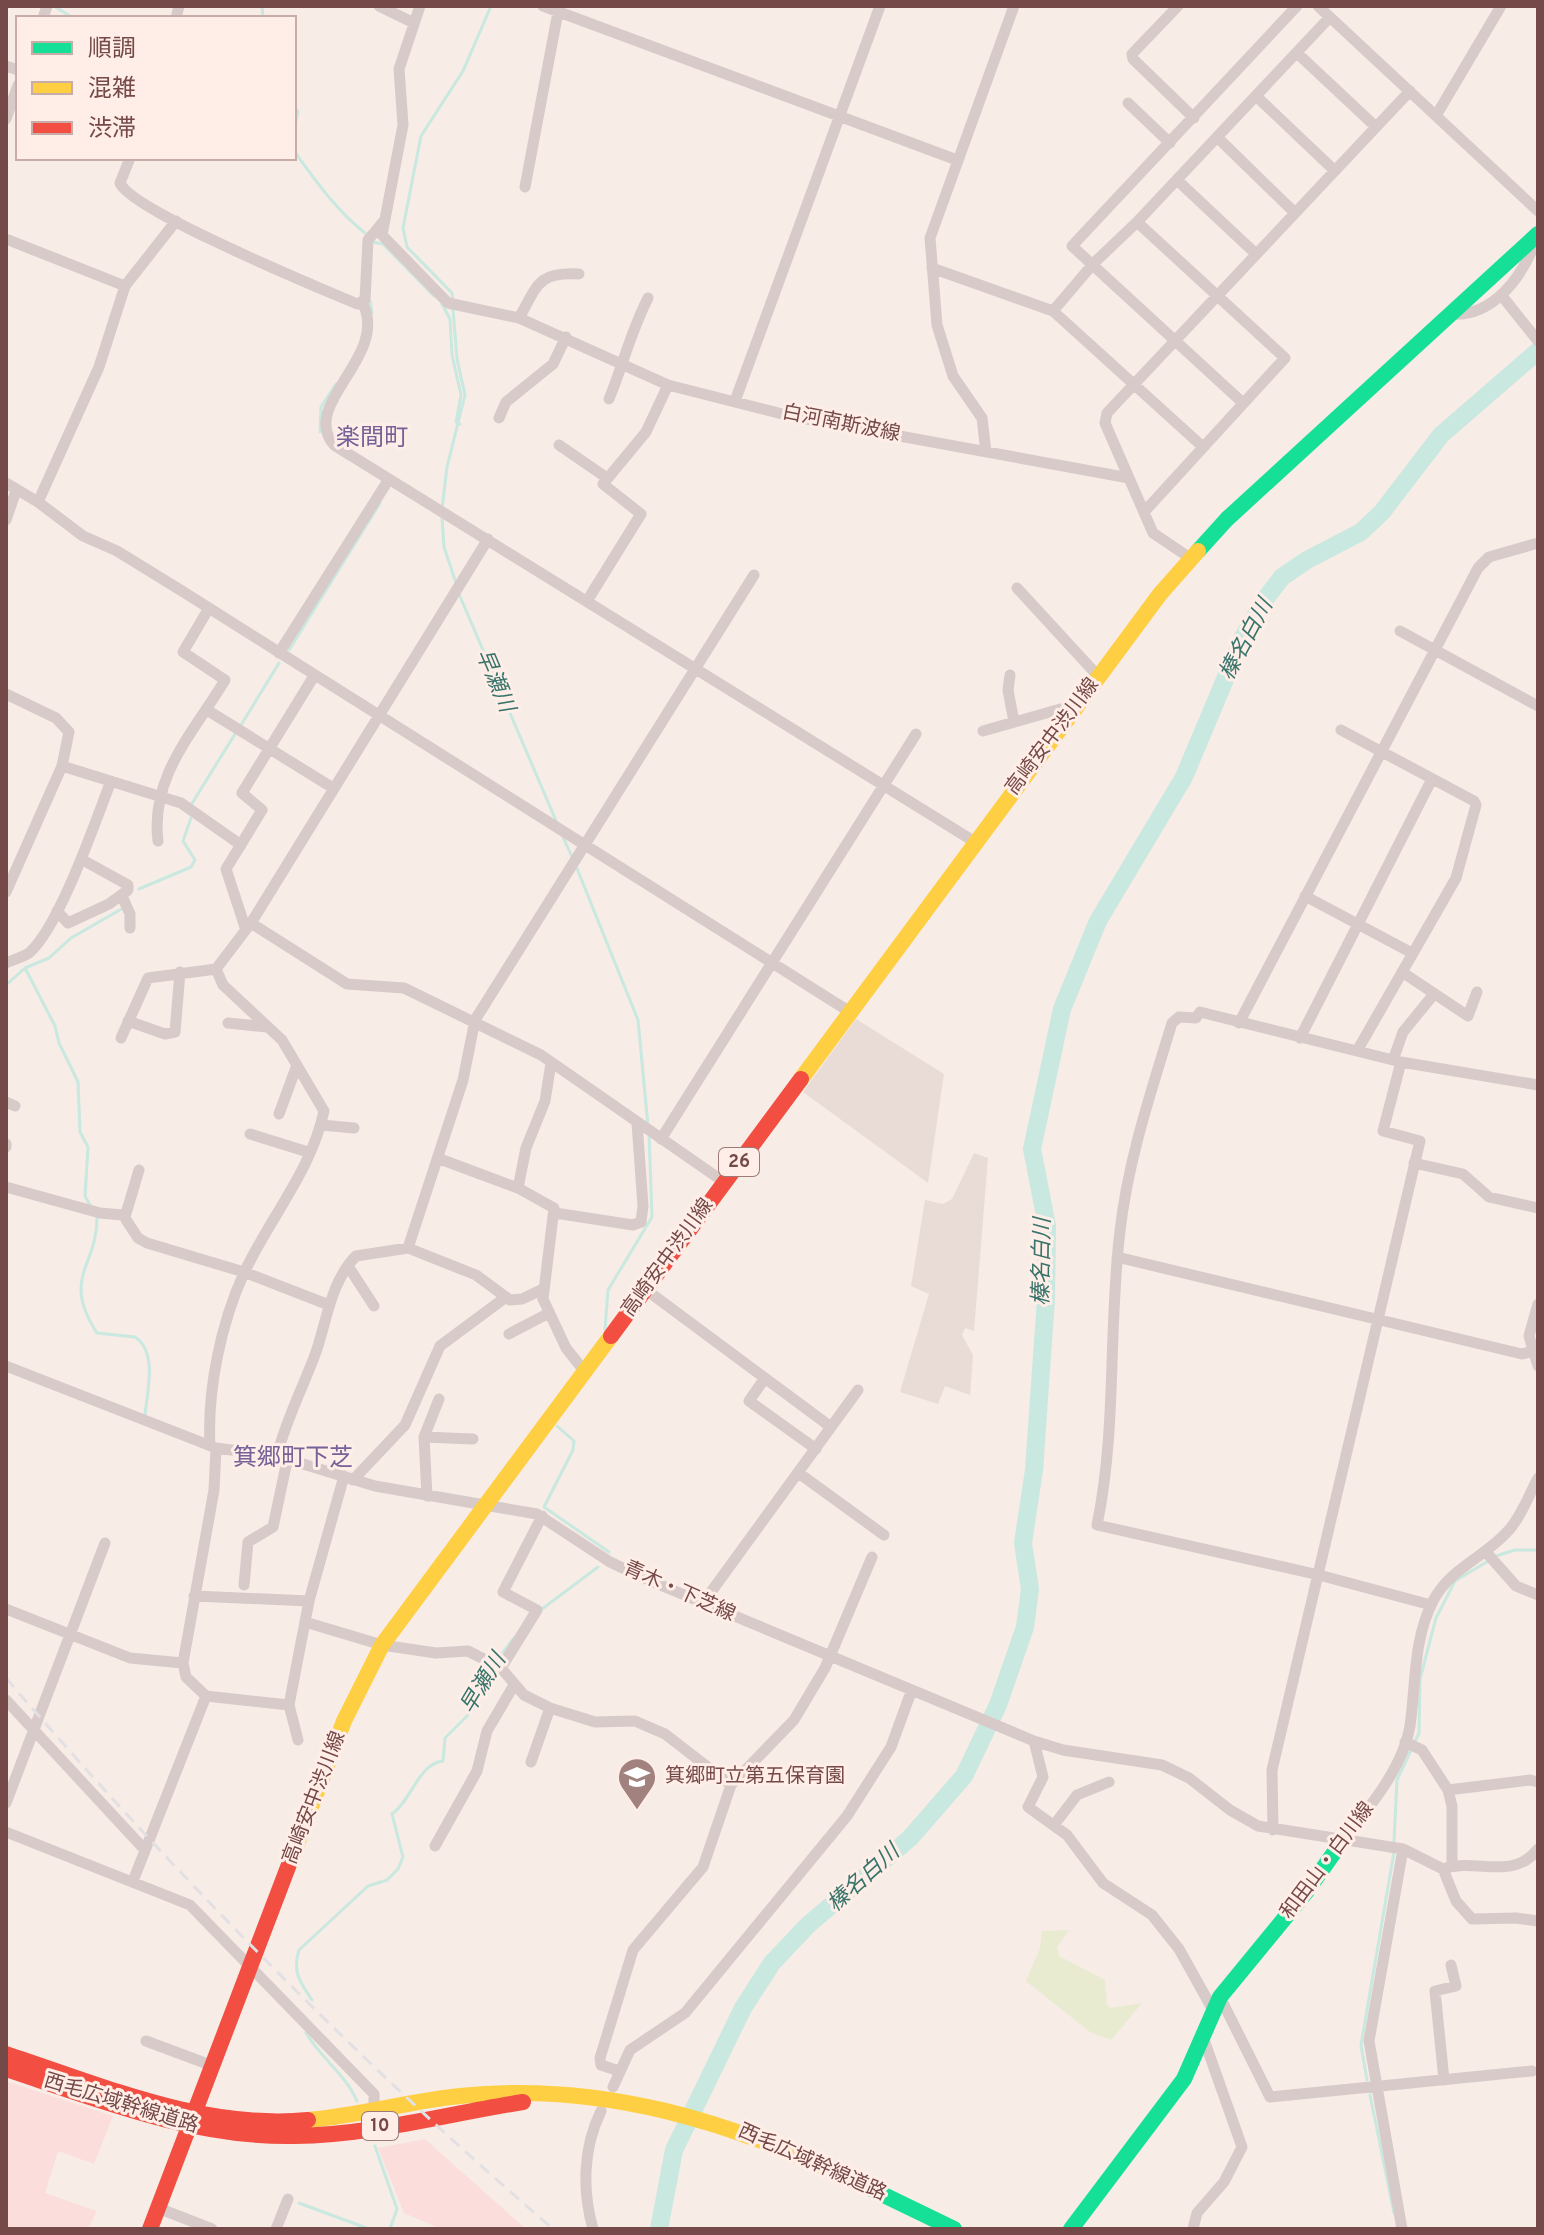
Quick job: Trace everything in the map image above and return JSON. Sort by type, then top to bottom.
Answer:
[{"type":"main road","name":"高崎安中渋川線","points":[[150,2229],[344,1721],[382,1645],[1098,676],[1190,558],[1293,457],[1538,234]]},
{"type":"main road","name":"和田山・白川線","points":[[1071,2229],[1184,2079],[1216,2004],[1307,1891],[1343,1840]]},
{"type":"main road","name":"西毛広域幹線道路","points":[[6,2054],[193,2120],[274,2122],[374,2112],[491,2093],[637,2104],[741,2129],[954,2229]]},
{"type":"main road","name":"西毛広域幹線道路","points":[[6,2069],[193,2120],[291,2136],[338,2134],[436,2115],[570,2097]]},
{"type":"street","points":[[379,6],[414,23]]},
{"type":"street","points":[[420,6],[399,69],[403,125],[383,222],[368,240],[363,304],[369,326],[354,370],[332,399],[326,430],[334,445],[975,842]]},
{"type":"street","points":[[543,6],[957,160]]},
{"type":"street","points":[[735,401],[880,6]]},
{"type":"street","points":[[986,452],[982,418],[953,376],[937,325],[930,238],[1014,6]]},
{"type":"street","points":[[1178,6],[1132,54],[1133,59],[1194,118]]},
{"type":"street","points":[[1243,403],[1072,246],[1297,6]]},
{"type":"street","points":[[1318,6],[1538,211]]},
{"type":"street","points":[[1437,114],[1501,6]]},
{"type":"street","points":[[525,187],[558,12]]},
{"type":"street","points":[[1053,311],[1093,264],[1137,222],[1330,17]]},
{"type":"street","points":[[1297,53],[1376,127]]},
{"type":"street","points":[[6,119],[16,91]]},
{"type":"street","points":[[1190,558],[1160,540],[1129,478],[1105,419],[1294,212],[1410,91]]},
{"type":"street","points":[[1256,96],[1335,171]]},
{"type":"street","points":[[1128,103],[1170,143]]},
{"type":"street","points":[[1217,137],[1294,212]]},
{"type":"street","points":[[129,160],[120,183],[122,188],[176,221],[303,281],[363,304]]},
{"type":"street","points":[[1177,180],[1256,254]]},
{"type":"street","points":[[38,502],[99,367],[125,286],[176,221]]},
{"type":"street","name":"白河南斯波線","points":[[383,222],[385,240],[448,303],[519,318],[668,385],[790,416],[1129,478]]},
{"type":"street","points":[[1137,222],[1285,358],[1145,511]]},
{"type":"street","points":[[1450,314],[1463,315],[1506,301],[1538,234]]},
{"type":"street","points":[[6,239],[125,286]]},
{"type":"street","points":[[932,268],[1053,311],[1203,447]]},
{"type":"street","points":[[519,318],[541,279],[554,273],[579,274]]},
{"type":"street","points":[[609,399],[623,366],[632,328],[648,298]]},
{"type":"street","points":[[1506,301],[1538,341]]},
{"type":"street","points":[[499,418],[506,402],[553,364],[566,337]]},
{"type":"street","points":[[587,601],[641,514],[604,487],[607,478],[646,432],[668,385]]},
{"type":"street","points":[[559,445],[607,478]]},
{"type":"street","points":[[279,653],[389,479]]},
{"type":"street","points":[[6,483],[38,502],[83,536],[117,551],[209,608],[553,826],[582,848],[850,1012]]},
{"type":"street","points":[[6,520],[16,491]]},
{"type":"street","points":[[121,1038],[148,978],[216,969],[248,925],[488,539]]},
{"type":"street","points":[[1239,1023],[1483,560],[1538,543]]},
{"type":"street","points":[[408,1248],[440,1159],[463,1080],[475,1020],[754,575]]},
{"type":"street","points":[[1017,588],[1098,676]]},
{"type":"street","points":[[158,841],[158,795],[172,763],[225,680],[183,652],[209,608]]},
{"type":"street","points":[[1400,631],[1538,706]]},
{"type":"street","points":[[1010,675],[1008,690],[1014,722]]},
{"type":"street","points":[[314,676],[242,793],[262,810],[226,875],[248,925],[347,984],[404,988],[475,1020],[551,1063],[724,1182]]},
{"type":"street","points":[[6,694],[65,723],[69,732],[62,766],[6,892]]},
{"type":"street","points":[[983,731],[1064,708],[1072,711]]},
{"type":"street","points":[[207,710],[333,788]]},
{"type":"street","points":[[1341,730],[1476,805],[1460,870],[1357,1051]]},
{"type":"street","points":[[659,1138],[916,734]]},
{"type":"street","points":[[62,766],[181,803],[241,845]]},
{"type":"street","points":[[1300,1038],[1432,779]]},
{"type":"street","points":[[6,963],[28,954],[57,911],[111,781]]},
{"type":"street","points":[[57,911],[68,923],[122,896],[128,885],[81,859]]},
{"type":"street","points":[[122,896],[130,914],[130,928]]},
{"type":"street","points":[[1305,896],[1412,953]]},
{"type":"street","points":[[216,969],[223,985],[282,1040],[324,1111],[308,1152],[244,1272],[223,1333],[209,1426],[214,1490],[183,1663],[186,1677],[206,1696],[289,1705]]},
{"type":"street","points":[[128,1021],[165,1034],[175,1032],[180,972]]},
{"type":"street","points":[[1402,972],[1468,1016],[1477,992]]},
{"type":"street","points":[[1273,1830],[1272,1770],[1420,1141],[1383,1131],[1403,1032],[1434,994]]},
{"type":"street","points":[[1431,1605],[1319,1575],[1097,1525],[1106,1481],[1117,1257],[1127,1180],[1172,1023],[1179,1017],[1196,1018],[1200,1012],[1457,1075],[1538,1085]]},
{"type":"street","points":[[228,1023],[268,1027]]},
{"type":"street","points":[[518,1188],[526,1148],[545,1101],[551,1063]]},
{"type":"street","points":[[279,1114],[297,1065]]},
{"type":"street","points":[[555,1213],[633,1225],[641,1222],[639,1124]]},
{"type":"street","points":[[321,1125],[354,1128]]},
{"type":"street","points":[[250,1134],[308,1152]]},
{"type":"street","points":[[440,1159],[518,1188],[550,1204],[555,1213],[543,1299],[566,1348],[585,1372]]},
{"type":"street","points":[[1414,1163],[1463,1174],[1489,1197],[1538,1208]]},
{"type":"street","points":[[125,1217],[139,1170]]},
{"type":"street","points":[[6,1187],[125,1217],[138,1238],[147,1243],[244,1272],[329,1305]]},
{"type":"street","points":[[244,1585],[248,1542],[273,1527],[285,1424],[316,1352],[329,1305],[356,1256],[408,1248],[476,1275],[506,1297],[522,1299],[543,1289]]},
{"type":"street","points":[[1117,1257],[1522,1354],[1533,1351]]},
{"type":"street","points":[[348,1266],[374,1306]]},
{"type":"street","points":[[645,1289],[831,1427]]},
{"type":"street","points":[[298,1740],[289,1705],[309,1601],[349,1478],[405,1425],[440,1346],[475,1324],[506,1297]]},
{"type":"street","points":[[1538,1304],[1529,1336],[1538,1366]]},
{"type":"street","points":[[509,1334],[549,1313]]},
{"type":"street","name":"青木・下芝線","points":[[6,1366],[213,1447],[282,1459],[427,1496],[542,1516],[610,1562],[1013,1733],[1063,1750],[1162,1765],[1189,1778],[1241,1817],[1273,1830],[1403,1849],[1447,1868]]},
{"type":"street","points":[[765,1378],[749,1401],[816,1449]]},
{"type":"street","points":[[703,1603],[800,1474],[858,1390]]},
{"type":"street","points":[[427,1496],[424,1437],[439,1399]]},
{"type":"street","points":[[424,1437],[473,1439]]},
{"type":"street","points":[[800,1474],[884,1535]]},
{"type":"street","name":"和田山・白川線","points":[[1343,1840],[1372,1803],[1406,1742],[1414,1664],[1431,1605],[1443,1583],[1489,1557],[1509,1530],[1538,1478]]},
{"type":"street","points":[[496,1666],[537,1610],[503,1592],[542,1516]]},
{"type":"street","points":[[6,1803],[105,1543]]},
{"type":"street","points":[[619,2071],[601,2065],[600,2058],[633,1950],[703,1867],[731,1785],[794,1720],[830,1657],[872,1557]]},
{"type":"street","points":[[1489,1557],[1516,1586],[1538,1595]]},
{"type":"street","points":[[194,1596],[309,1601]]},
{"type":"street","points":[[6,1609],[130,1658],[183,1663]]},
{"type":"street","points":[[305,1622],[382,1645],[436,1653],[468,1651],[496,1666],[524,1695],[550,1708],[595,1722],[646,1724],[702,1759],[731,1785]]},
{"type":"street","points":[[435,1846],[477,1771],[487,1731],[514,1685]]},
{"type":"street","points":[[613,2087],[630,2050],[640,2040],[685,2013],[847,1816],[891,1747],[917,1694]]},
{"type":"street","points":[[133,1881],[206,1696]]},
{"type":"street","points":[[6,1700],[145,1850]]},
{"type":"street","points":[[531,1762],[550,1708]]},
{"type":"street","points":[[1034,1741],[1043,1777],[1028,1807],[1067,1835],[1103,1883],[1152,1915],[1216,2004],[1270,2097],[1532,2071]]},
{"type":"street","points":[[1406,1742],[1420,1749],[1448,1790],[1452,1806],[1447,1868],[1456,1901],[1472,1919],[1506,1917],[1538,1921]]},
{"type":"street","points":[[1448,1790],[1530,1780],[1538,1782]]},
{"type":"street","points":[[1054,1825],[1077,1795],[1109,1782]]},
{"type":"street","points":[[6,1832],[190,1905],[374,2094],[374,2112]]},
{"type":"street","points":[[1402,2229],[1369,2041],[1403,1849]]},
{"type":"street","points":[[1447,1868],[1513,1867],[1538,1849]]},
{"type":"street","points":[[1444,2080],[1434,1996],[1435,1991],[1456,1986],[1451,1965]]},
{"type":"street","points":[[1193,2229],[1197,2213],[1224,2182],[1242,2147],[1202,2033]]},
{"type":"street","points":[[146,2041],[213,2066]]},
{"type":"street","points":[[593,2229],[586,2195],[588,2148],[601,2111]]},
{"type":"street","points":[[276,2229],[288,2199]]},
{"type":"street","points":[[158,2208],[212,2229]]},
{"type":"shaded area","points":[[856,1019],[944,1074],[928,1183],[803,1092]]},
{"type":"shaded area","points":[[974,1153],[988,1158],[974,1331],[965,1328],[962,1335],[973,1355],[970,1395],[945,1386],[938,1404],[900,1392],[929,1294],[911,1286],[925,1200],[943,1204],[952,1199]]},
{"type":"shaded area","points":[[6,2081],[113,2116],[94,2164],[58,2151],[45,2193],[97,2211],[88,2229],[6,2229]]},
{"type":"shaded area","points":[[425,2139],[526,2229],[441,2229],[404,2213],[378,2148]]},
{"type":"green space","points":[[1069,1930],[1057,1947],[1059,1956],[1105,1980],[1110,2008],[1142,2003],[1111,2040],[1090,2032],[1026,1981],[1040,1948],[1042,1931]]},
{"type":"waterway","points":[[54,6],[70,16]]},
{"type":"waterway","points":[[262,6],[263,16]]},
{"type":"waterway","name":"早瀬川","points":[[453,301],[452,293],[407,247],[403,228],[421,136],[463,71],[491,6]]},
{"type":"waterway","points":[[296,108],[296,120]]},
{"type":"waterway","points":[[296,154],[336,205],[365,233]]},
{"type":"waterway","points":[[372,242],[383,244],[434,296]]},
{"type":"waterway","points":[[370,301],[372,313]]},
{"type":"waterway","name":"早瀬川","points":[[442,304],[450,319],[452,355],[461,395],[456,422],[460,424]]},
{"type":"waterway","name":"早瀬川","points":[[442,509],[447,467],[465,395],[457,359],[453,309]]},
{"type":"waterway","name":"榛名白川","points":[[659,2229],[674,2150],[743,2008],[772,1963],[808,1925],[910,1838],[964,1776],[998,1705],[1025,1627],[1030,1589],[1023,1543],[1034,1470],[1046,1299],[1047,1226],[1032,1149],[1062,1009],[1098,921],[1184,777],[1242,639],[1282,577],[1361,532],[1382,512],[1441,435],[1538,351]]},
{"type":"waterway","points":[[320,432],[321,407],[336,384]]},
{"type":"waterway","points":[[289,650],[380,503]]},
{"type":"waterway","name":"早瀬川","points":[[442,517],[444,547],[456,583]]},
{"type":"waterway","name":"早瀬川","points":[[459,594],[557,823]]},
{"type":"waterway","points":[[241,725],[279,663]]},
{"type":"waterway","points":[[191,805],[235,734]]},
{"type":"waterway","points":[[139,889],[191,867],[195,860],[183,841],[191,818]]},
{"type":"waterway","name":"早瀬川","points":[[563,837],[573,859]]},
{"type":"waterway","name":"早瀬川","points":[[576,866],[638,1020],[648,1126]]},
{"type":"waterway","points":[[6,985],[25,968],[49,958],[71,938],[125,907]]},
{"type":"waterway","points":[[25,968],[55,1026],[59,1043],[78,1082],[80,1132],[88,1147],[85,1196],[91,1207]]},
{"type":"waterway","name":"早瀬川","points":[[605,1329],[608,1290],[652,1217],[649,1133]]},
{"type":"waterway","points":[[97,1218],[96,1235],[81,1285],[82,1298],[97,1333],[135,1337],[147,1352],[149,1373],[145,1415]]},
{"type":"waterway","name":"早瀬川","points":[[557,1426],[574,1441],[573,1450],[544,1507],[609,1552]]},
{"type":"waterway","points":[[1496,1556],[1515,1550],[1538,1550]]},
{"type":"waterway","points":[[1394,1841],[1397,1780],[1419,1733],[1420,1679],[1436,1618],[1455,1581],[1490,1560]]},
{"type":"waterway","name":"早瀬川","points":[[542,1609],[598,1567]]},
{"type":"waterway","name":"早瀬川","points":[[497,1660],[514,1638]]},
{"type":"waterway","name":"早瀬川","points":[[312,2000],[297,1971],[299,1950],[368,1886],[387,1880],[398,1869],[403,1857],[392,1814],[421,1775],[443,1761],[445,1738],[474,1709],[492,1666]]},
{"type":"waterway","points":[[1367,2080],[1361,2045],[1394,1852]]},
{"type":"waterway","name":"早瀬川","points":[[306,2033],[357,2101]]},
{"type":"waterway","points":[[1370,2095],[1394,2213]]},
{"type":"waterway","name":"早瀬川","points":[[375,2146],[397,2209],[390,2229]]},
{"type":"waterway","points":[[299,2203],[369,2229]]},
{"type":"railway","points":[[6,1678],[135,1823],[269,1964],[409,2100],[553,2229]]},
{"type":"traffic: fast","points":[[1198,551],[1227,519],[1538,234]]},
{"type":"traffic: fast","points":[[1071,2229],[1184,2079],[1220,1997],[1307,1891],[1343,1840]]},
{"type":"traffic: fast","points":[[861,2184],[954,2229]]},
{"type":"traffic: slow","points":[[801,1079],[1160,594],[1198,551]]},
{"type":"traffic: slow","points":[[293,1854],[344,1721],[382,1645],[611,1336]]},
{"type":"traffic: slow","points":[[308,2120],[460,2096],[513,2093],[565,2095],[616,2101],[716,2125],[765,2142],[861,2184]]},
{"type":"traffic: jam","points":[[611,1336],[801,1079]]},
{"type":"traffic: jam","points":[[150,2229],[293,1854]]},
{"type":"traffic: jam","points":[[6,2054],[117,2092],[192,2112],[269,2121],[308,2120]]},
{"type":"traffic: jam","points":[[6,2069],[148,2115],[221,2131],[258,2135],[352,2132],[523,2102]]},
{"type":"place","name":"箕郷町立第五保育園","points":[[637,1811]]},
{"type":"district","name":"楽間町","points":[[372,439]]},
{"type":"district","name":"箕郷町下芝","points":[[293,1459]]}]
